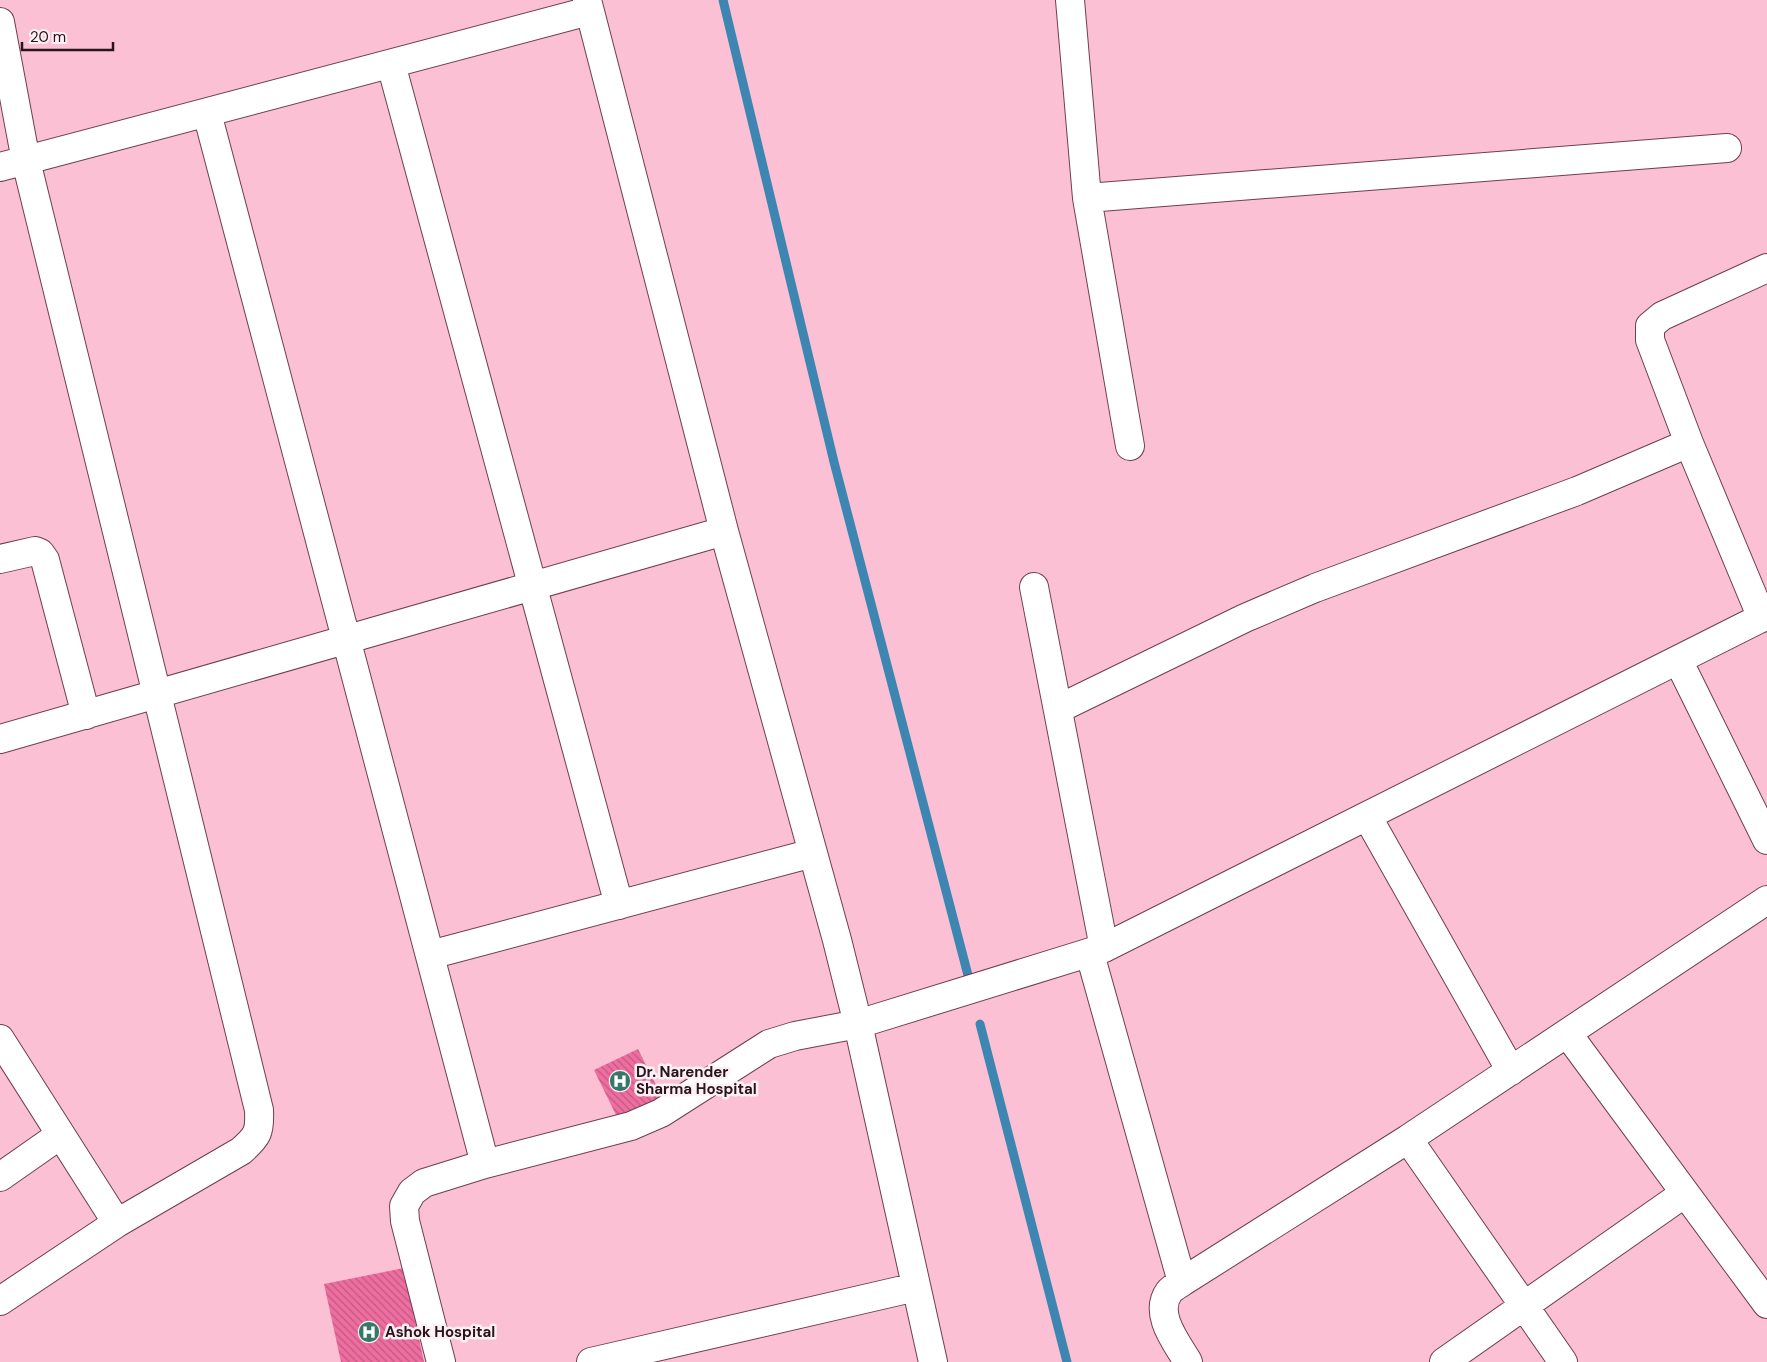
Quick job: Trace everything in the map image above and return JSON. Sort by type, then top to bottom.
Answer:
[{"type":"street","points":[[1070,0],[1087,198],[1130,446]]},
{"type":"street","points":[[13,164],[391,64],[588,6],[724,532],[858,1024],[933,1362]]},
{"type":"street","points":[[0,22],[13,164],[156,695],[259,1110],[260,1126],[256,1137],[242,1151],[117,1222],[0,1301]]},
{"type":"street","points":[[391,64],[619,905]]},
{"type":"street","points":[[207,113],[485,1164]]},
{"type":"street","points":[[1087,198],[1728,148]]},
{"type":"street","points":[[441,1362],[405,1221],[404,1206],[412,1192],[424,1183],[485,1164],[631,1126],[661,1113],[768,1044],[795,1036],[858,1024],[1097,951],[1764,616],[1689,443],[1650,340],[1650,326],[1662,316],[1767,268]]},
{"type":"street","points":[[1058,709],[1245,618],[1289,599],[1576,491],[1689,443]]},
{"type":"street","points":[[0,740],[724,532]]},
{"type":"street","points":[[0,559],[35,551],[40,553],[44,560],[86,715]]},
{"type":"street","points":[[1034,587],[1058,709],[1097,951],[1182,1282]]},
{"type":"street","points":[[1678,660],[1767,840]]},
{"type":"street","points":[[1367,816],[1511,1070]]},
{"type":"street","points":[[430,956],[813,854]]},
{"type":"street","points":[[1188,1362],[1169,1330],[1163,1307],[1169,1292],[1408,1139],[1767,900]]},
{"type":"street","points":[[1567,1033],[1767,1304]]},
{"type":"street","points":[[0,1039],[117,1222]]},
{"type":"street","points":[[0,1177],[60,1135]]},
{"type":"street","points":[[1408,1139],[1563,1362]]},
{"type":"street","points":[[1444,1362],[1685,1193]]},
{"type":"street","points":[[591,1362],[916,1287]]},
{"type":"building","points":[[638,1049],[663,1099],[619,1121],[594,1070]]},
{"type":"building","points":[[404,1268],[424,1362],[341,1362],[324,1284]]},
{"type":"waterway","points":[[723,0],[834,462],[969,979]]},
{"type":"waterway","points":[[980,1024],[1067,1362]]},
{"type":"place","name":"Dr. Narender Sharma Hospital","points":[[620,1081]]},
{"type":"place","name":"Ashok Hospital","points":[[369,1332]]}]
